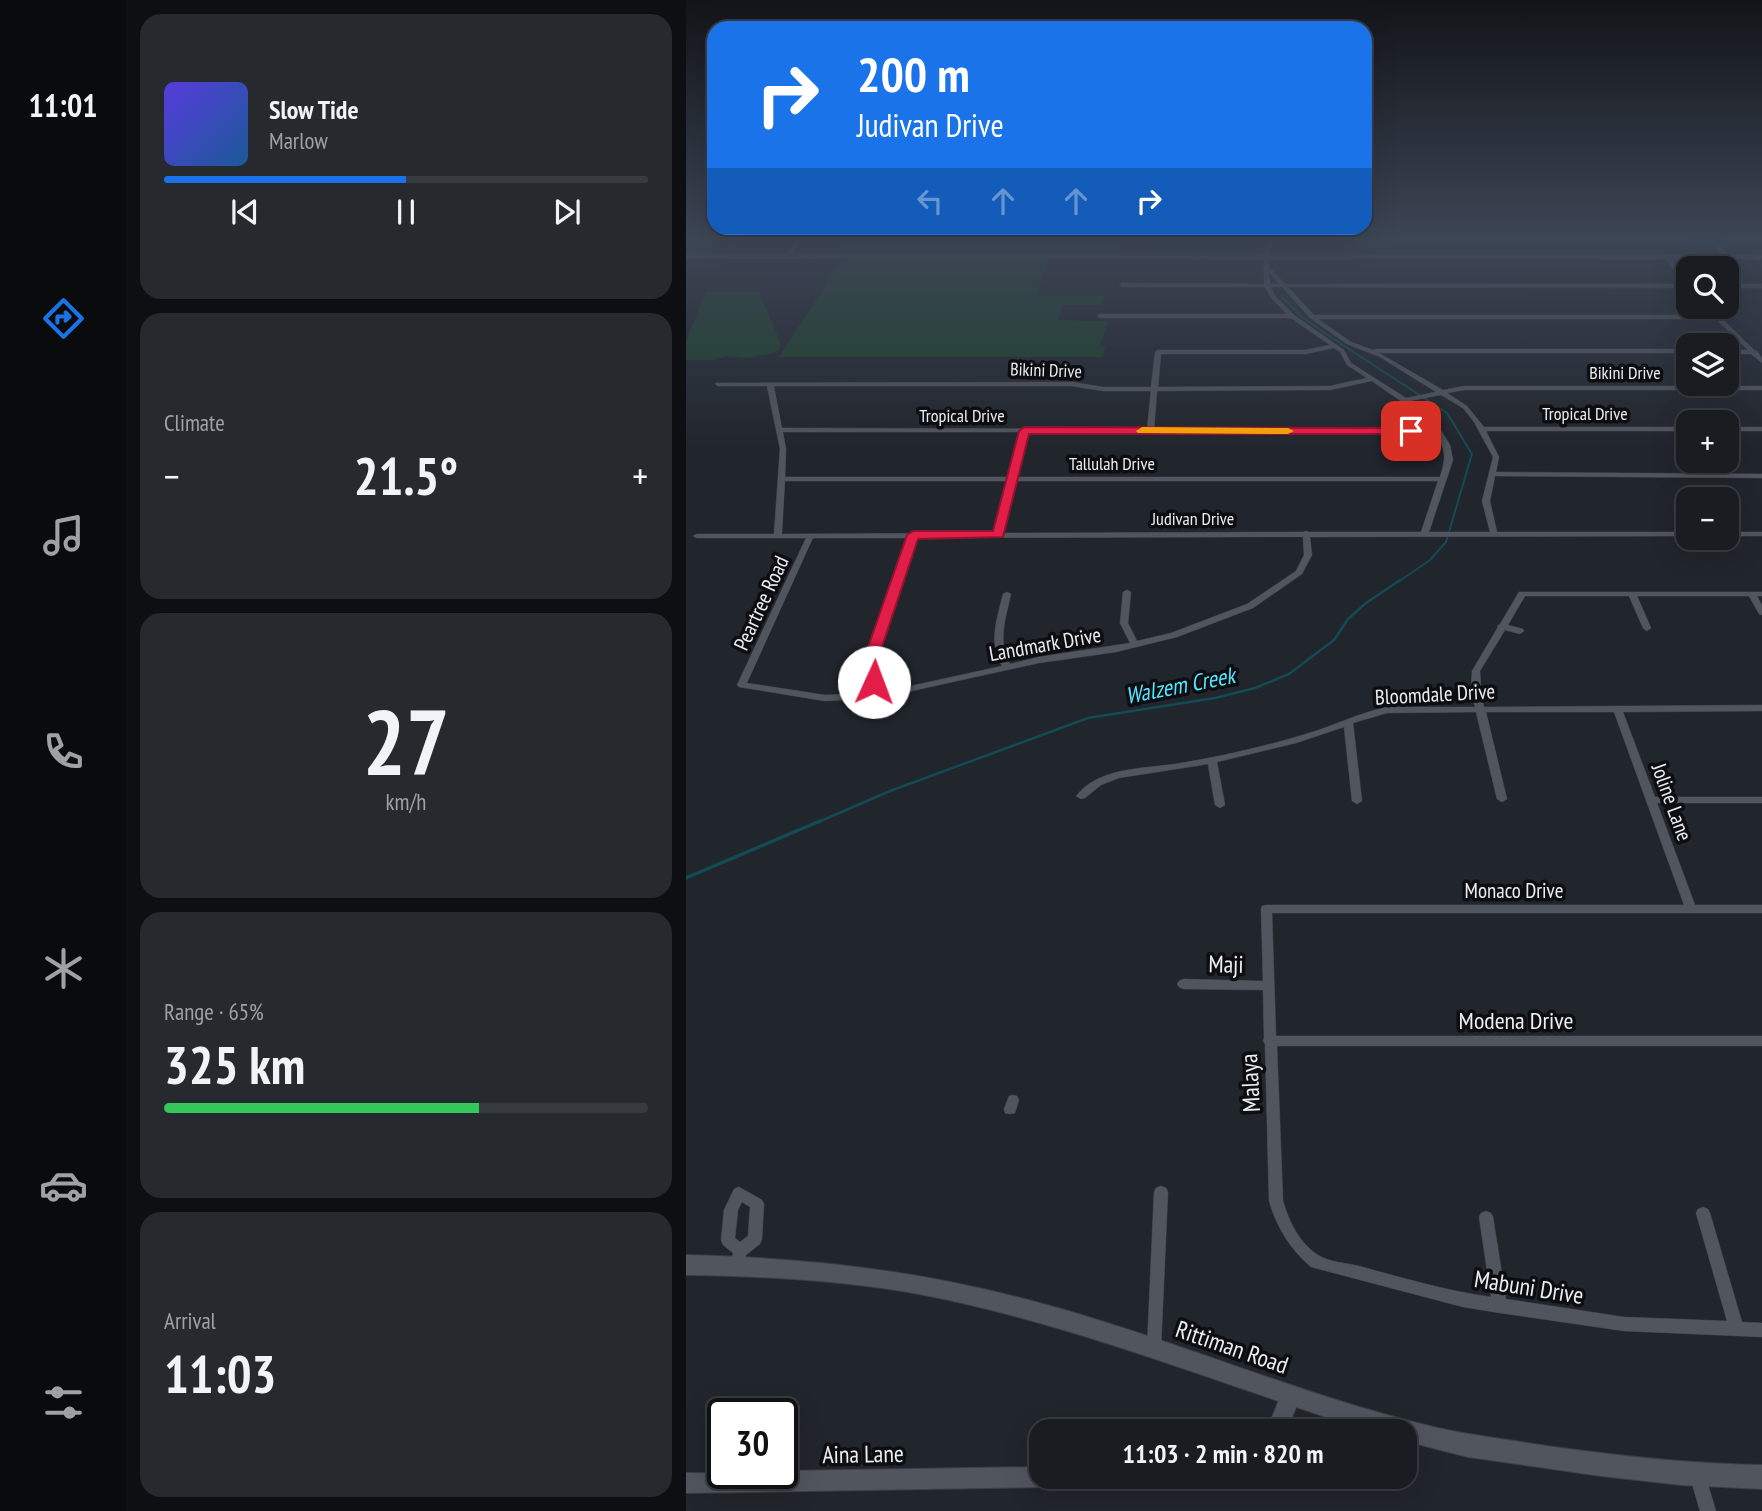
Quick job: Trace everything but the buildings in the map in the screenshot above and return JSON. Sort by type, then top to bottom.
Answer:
[{"type":"main road","name":"Rittiman Road","points":[[686,1265],[738,1258],[923,1285],[987,1300],[1154,1348],[1291,1395],[1424,1436],[1496,1450],[1698,1477],[1762,1476]]},
{"type":"street","points":[[1286,310],[1342,352],[1349,364],[1431,419],[1449,455],[1425,533]]},
{"type":"street","points":[[1305,310],[1365,351],[1382,356],[1470,412],[1496,454],[1486,507],[1494,534]]},
{"type":"street","points":[[1100,316],[1292,316]]},
{"type":"street","points":[[1312,317],[1676,317]]},
{"type":"street","points":[[1719,319],[1758,352],[1762,361]]},
{"type":"street","points":[[1150,431],[1158,352],[1305,352],[1334,346]]},
{"type":"street","points":[[1365,351],[1676,351]]},
{"type":"street","points":[[1739,352],[1758,352]]},
{"type":"street","name":"Bikini Drive","points":[[718,384],[1072,384],[1103,389],[1330,388],[1372,379]]},
{"type":"street","points":[[770,384],[783,449],[778,535]]},
{"type":"street","name":"Bikini Drive","points":[[1404,400],[1465,388],[1762,388]]},
{"type":"street","name":"Tropical Drive","points":[[1480,429],[1676,429]]},
{"type":"street","points":[[1739,429],[1762,429]]},
{"type":"street","name":"Tropical Drive","points":[[780,430],[1437,431]]},
{"type":"street","points":[[999,534],[1024,431]]},
{"type":"street","points":[[1493,474],[1762,475]]},
{"type":"street","name":"Tallulah Drive","points":[[781,479],[1443,479]]},
{"type":"street","name":"Landmark Drive","points":[[741,685],[825,698],[880,695],[1007,667],[1135,645],[1189,631],[1256,603],[1303,568],[1308,555],[1306,533]]},
{"type":"street","name":"Judivan Drive","points":[[697,536],[1676,534]]},
{"type":"street","points":[[1739,534],[1762,534]]},
{"type":"street","name":"Peartree Road","points":[[741,685],[811,535]]},
{"type":"street","points":[[880,695],[871,675],[871,660],[913,535]]},
{"type":"street","points":[[1127,592],[1124,622],[1135,645]]},
{"type":"street","points":[[1007,594],[997,642],[1000,657],[1007,667]]},
{"type":"street","points":[[1502,799],[1476,692],[1476,671],[1522,594],[1762,594]]},
{"type":"street","points":[[1632,594],[1647,628]]},
{"type":"street","points":[[1752,594],[1762,612]]},
{"type":"street","points":[[1501,626],[1520,631]]},
{"type":"street","name":"Joline Lane","points":[[1616,708],[1691,909]]},
{"type":"street","name":"Bloomdale Drive","points":[[1081,796],[1087,789],[1114,777],[1212,761],[1312,735],[1387,710],[1762,708]]},
{"type":"street","points":[[1348,721],[1357,801]]},
{"type":"street","points":[[1212,761],[1220,806]]},
{"type":"street","points":[[1651,800],[1762,800]]},
{"type":"street","name":"Monaco Drive","points":[[1266,909],[1762,909]]},
{"type":"street","name":"Malaya","points":[[1266,909],[1276,1201],[1282,1222],[1299,1249]]},
{"type":"street","name":"Maji","points":[[1183,984],[1269,986]]},
{"type":"street","name":"Modena Drive","points":[[1269,1041],[1762,1041]]},
{"type":"street","points":[[1154,1348],[1161,1192]]},
{"type":"street","points":[[1703,1213],[1737,1330]]},
{"type":"street","points":[[1486,1217],[1500,1306]]},
{"type":"street","name":"Mabuni Drive","points":[[1299,1249],[1316,1262],[1463,1300],[1624,1324],[1762,1330]]},
{"type":"street","points":[[1281,1419],[1291,1395]]},
{"type":"street","name":"Aina Lane","points":[[686,1483],[1029,1476]]},
{"type":"street","points":[[1698,1477],[1708,1511]]},
{"type":"green space","points":[[699,310],[766,310],[781,344],[780,349],[773,353],[748,358],[727,356],[712,360],[686,360],[686,341]]},
{"type":"green space","points":[[810,310],[1061,310],[1058,320],[1108,321],[1100,346],[1105,347],[1103,357],[779,357]]},
{"type":"waterway","name":"Walzem Creek","points":[[1295,310],[1326,334],[1447,413],[1472,454],[1446,542],[1430,560],[1398,582]]},
{"type":"waterway","name":"Walzem Creek","points":[[816,823],[890,791],[1088,718],[1215,698],[1255,688],[1289,674],[1334,640],[1348,619],[1366,603],[1400,580]]},
{"type":"waterway","name":"Walzem Creek","points":[[686,878],[820,821]]},
{"type":"slow traffic","points":[[1142,431],[1288,431]]},
{"type":"route","points":[[874,682],[871,660],[913,535],[999,534],[1024,431],[1411,431]]}]
